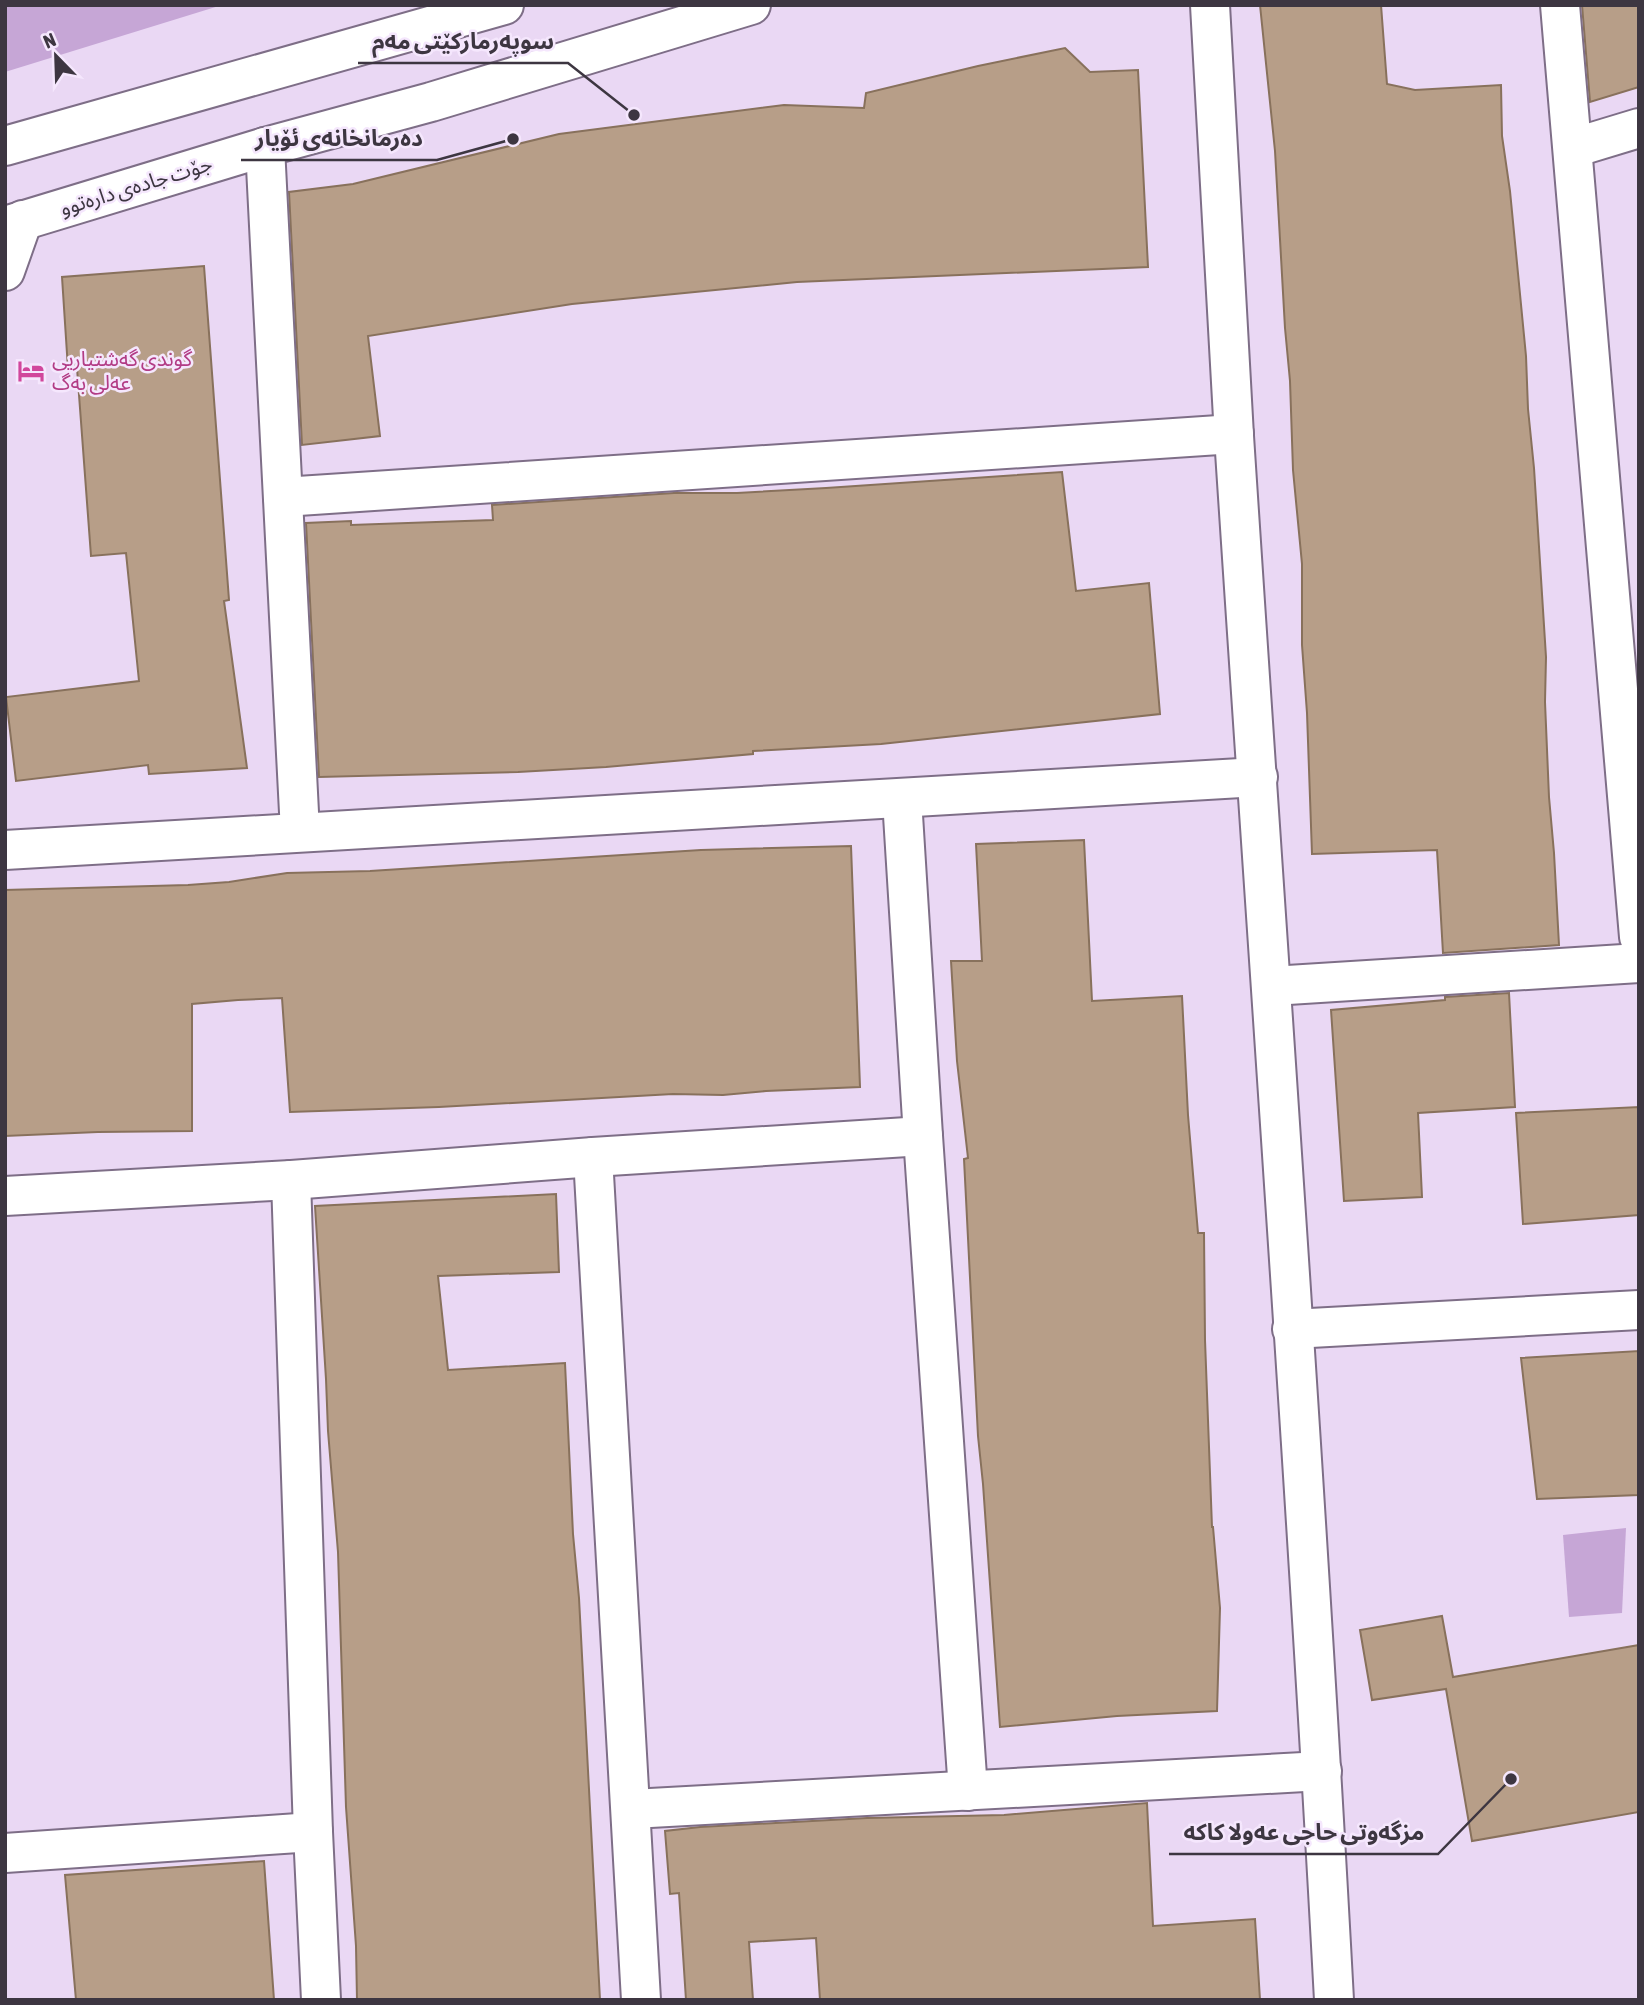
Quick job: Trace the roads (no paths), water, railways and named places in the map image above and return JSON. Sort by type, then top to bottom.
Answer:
[{"type":"street","points":[[5,146],[504,5]]},
{"type":"street","name":"جۆت جادەی دارەتوو","points":[[14,223],[265,147],[431,102],[751,5]]},
{"type":"street","points":[[1210,5],[1234,434],[1272,986],[1334,2000]]},
{"type":"street","points":[[1560,5],[1639,937]]},
{"type":"street","points":[[1573,148],[1639,128]]},
{"type":"street","points":[[265,147],[300,832]]},
{"type":"street","points":[[5,271],[14,223]]},
{"type":"street","points":[[283,497],[1234,434]]},
{"type":"street","points":[[5,850],[902,800],[1258,777]]},
{"type":"street","points":[[902,800],[968,1790]]},
{"type":"street","points":[[1272,986],[1639,963]]},
{"type":"street","points":[[5,1196],[291,1180],[923,1136]]},
{"type":"street","points":[[593,1157],[641,2000]]},
{"type":"street","points":[[291,1180],[321,2000]]},
{"type":"street","points":[[1292,1329],[1639,1310]]},
{"type":"street","points":[[632,1809],[1322,1771]]},
{"type":"street","points":[[5,1853],[313,1832]]},
{"type":"place","name":"سوپەرمارکێتی مەم","points":[[634,115]]},
{"type":"place","name":"دەرمانخانەی ئۆیار","points":[[513,139]]},
{"type":"place","name":"گوندی گەشتیاریی عەلی بەگ","points":[[31,371]]},
{"type":"place","name":"مزگەوتی حاجی عەولا کاکە","points":[[1511,1779]]}]
